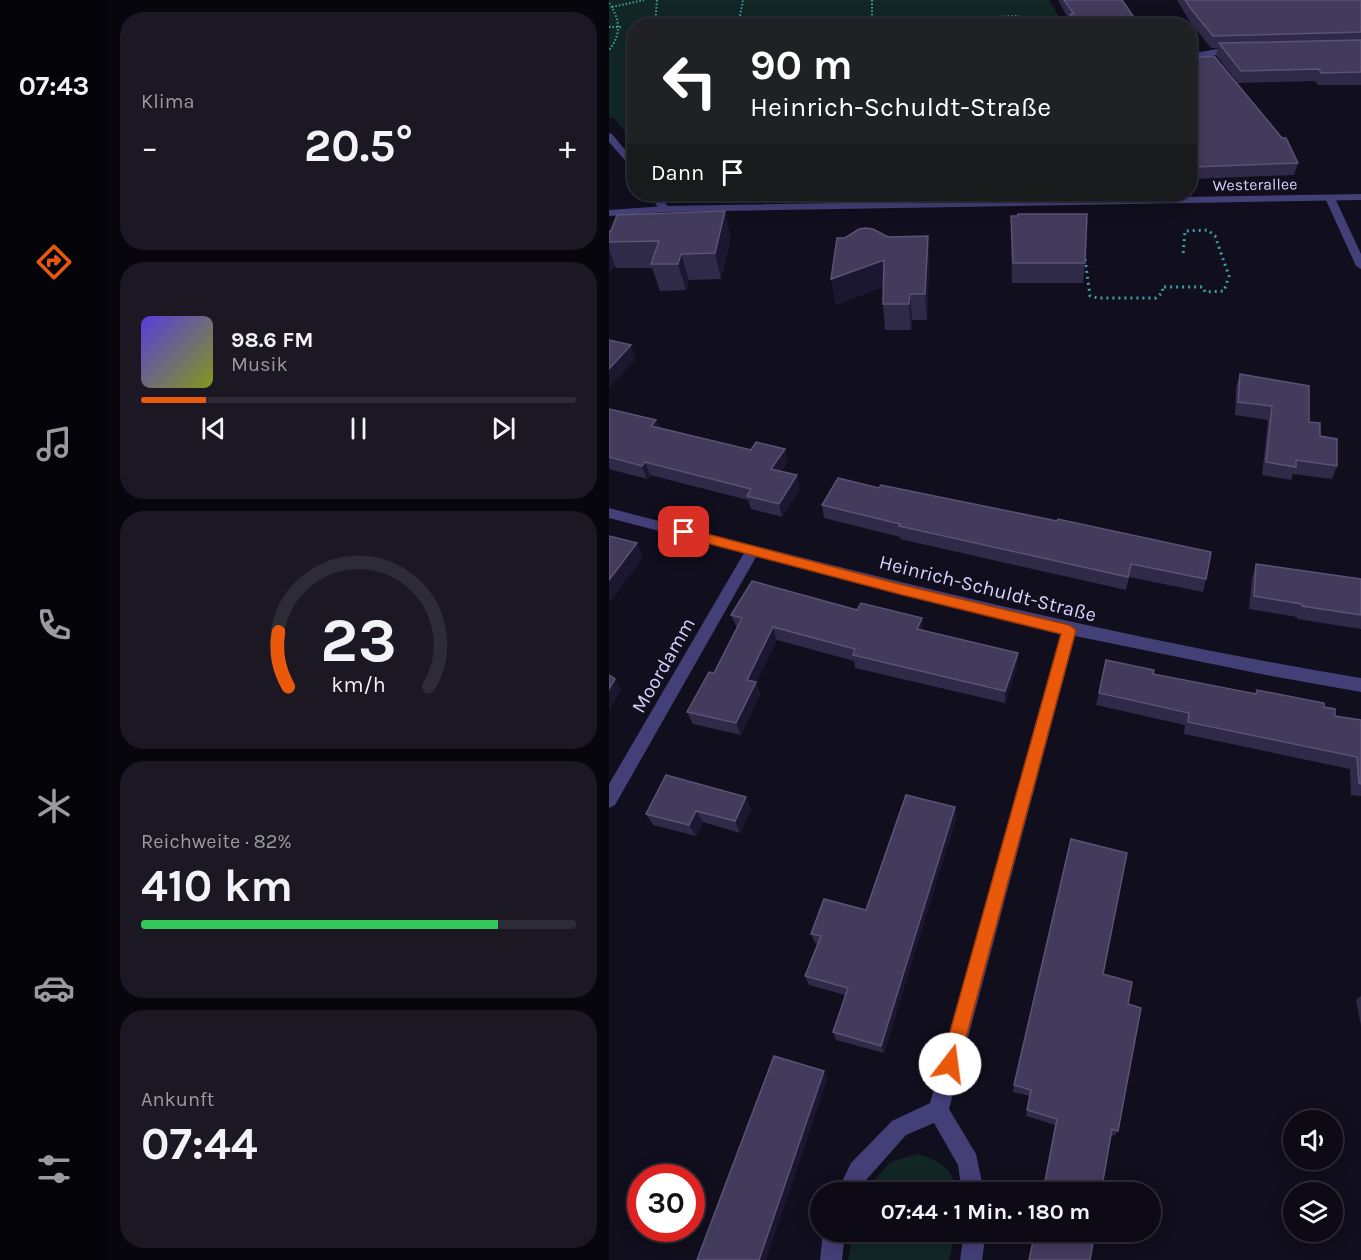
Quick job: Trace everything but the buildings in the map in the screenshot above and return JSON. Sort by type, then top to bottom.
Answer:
[{"type":"street","points":[[1197,55],[1217,51],[1250,50]]},
{"type":"street","points":[[609,136],[627,160]]},
{"type":"street","name":"Westerallee","points":[[1197,200],[1361,197]]},
{"type":"street","points":[[1330,198],[1361,266]]},
{"type":"street","points":[[659,201],[665,209]]},
{"type":"street","name":"Westerallee","points":[[609,213],[665,209],[1149,201]]},
{"type":"street","name":"Heinrich-Schuldt-Straße","points":[[609,513],[899,589],[1069,630],[1254,668],[1361,685]]},
{"type":"street","name":"Moordamm","points":[[609,800],[753,550]]},
{"type":"street","points":[[971,1182],[968,1162],[938,1110],[1069,630]]},
{"type":"street","points":[[854,1182],[859,1172],[899,1128],[938,1110]]},
{"type":"street","points":[[831,1260],[833,1242]]},
{"type":"street","points":[[971,1260],[974,1242]]},
{"type":"path","points":[[612,7],[644,0]]},
{"type":"path","points":[[656,18],[657,0]]},
{"type":"path","points":[[740,18],[743,0]]},
{"type":"path","points":[[872,0],[872,18]]},
{"type":"path","points":[[609,3],[621,27],[618,40],[609,50]]},
{"type":"path","points":[[982,18],[1019,16]]},
{"type":"path","points":[[609,27],[621,27]]},
{"type":"path","points":[[1083,249],[1091,296],[1156,298],[1163,292],[1162,286],[1203,287],[1205,292],[1224,291],[1229,276],[1215,236],[1208,230],[1185,231],[1183,256]]},
{"type":"green space","points":[[609,0],[1049,0],[1060,18],[627,18],[627,135],[615,119],[609,117]]},
{"type":"green space","points":[[679,201],[741,201],[680,202]]},
{"type":"green space","points":[[918,1154],[939,1163],[948,1171],[953,1182],[873,1182],[890,1162]]},
{"type":"green space","points":[[851,1242],[954,1242],[949,1260],[848,1260]]},
{"type":"route","points":[[684,532],[899,589],[1069,630],[950,1064]]}]
